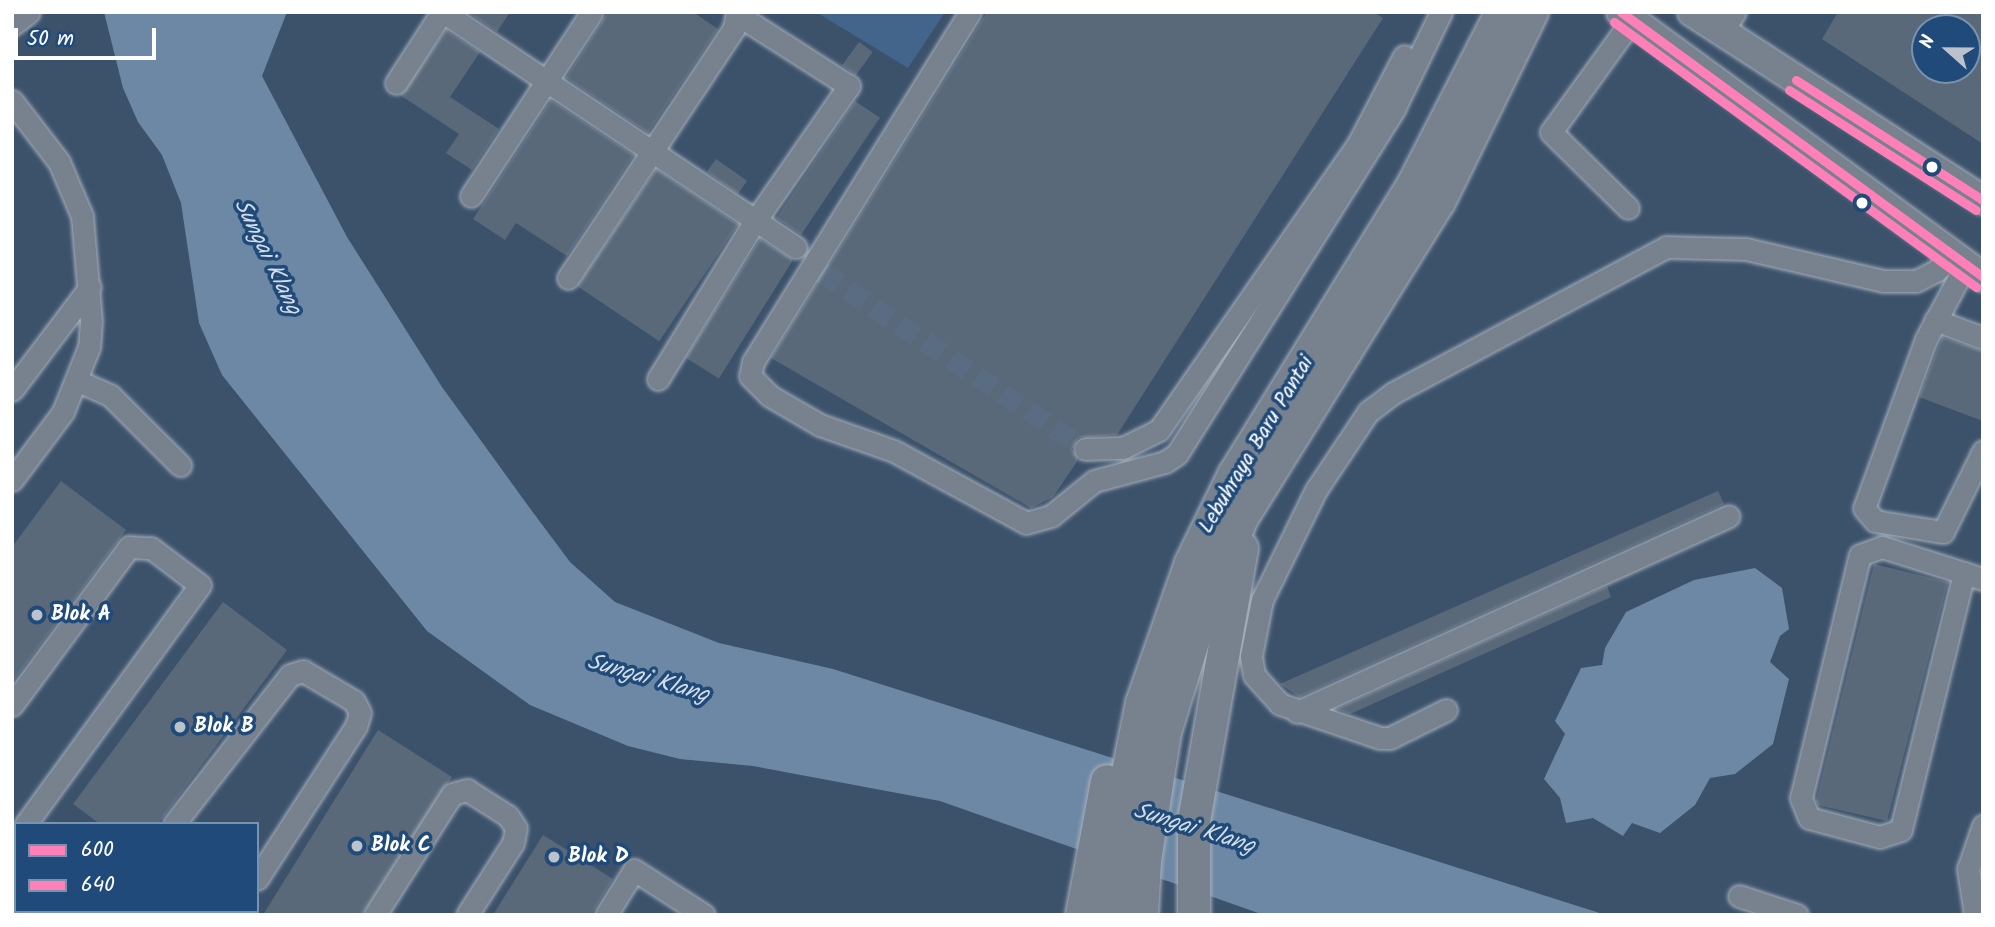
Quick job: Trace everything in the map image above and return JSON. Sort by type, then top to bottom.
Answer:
[{"type":"highway","name":"Lebuhraya Baru Pantai","points":[[1142,915],[1157,769],[1180,675],[1242,518],[1439,202],[1520,17]]},
{"type":"highway","name":"Lebuhraya Baru Pantai","points":[[1111,915],[1123,797],[1142,703],[1171,612],[1209,522],[1413,185],[1520,17]]},
{"type":"highway","points":[[1194,915],[1194,821],[1219,665],[1242,566],[1242,518]]},
{"type":"highway","points":[[1082,915],[1105,787],[1142,703]]},
{"type":"main road","points":[[1626,16],[1964,263]]},
{"type":"main road","points":[[1715,18],[1983,200]]},
{"type":"street","points":[[396,83],[442,12],[796,247]]},
{"type":"street","points":[[471,196],[592,12]]},
{"type":"street","points":[[970,12],[760,350],[750,376],[770,396],[820,425],[894,451],[1026,523],[1051,516],[1094,481],[1165,463],[1177,454],[1394,110],[1441,12]]},
{"type":"street","points":[[822,272],[852,215],[984,12]]},
{"type":"street","points":[[1085,449],[1123,448],[1159,430],[1359,142],[1427,12]]},
{"type":"street","points":[[568,278],[734,28],[737,14],[849,86],[755,221],[658,379]]},
{"type":"street","points":[[1626,16],[1551,132],[1628,208]]},
{"type":"street","points":[[12,102],[59,162],[71,187],[82,216],[90,286],[89,347],[78,381],[63,412],[12,480]]},
{"type":"street","points":[[1446,710],[1390,738],[1297,712],[1280,704],[1254,675],[1251,656],[1262,600],[1316,490],[1351,433],[1368,412],[1393,393],[1666,247],[1746,249],[1883,281],[1916,281],[1936,271],[1964,263]]},
{"type":"street","points":[[1964,263],[1935,320],[1864,508],[1875,521],[1944,532],[1983,451]]},
{"type":"street","points":[[12,390],[90,286]]},
{"type":"street","points":[[1935,320],[1983,338]]},
{"type":"street","points":[[78,381],[111,396],[180,465]]},
{"type":"street","points":[[1297,712],[1729,516]]},
{"type":"street","points":[[12,705],[129,547],[151,548],[200,585],[27,822]]},
{"type":"street","points":[[1882,547],[1973,576],[1900,830],[1880,838],[1809,818],[1801,798],[1860,555],[1882,547]]},
{"type":"street","points":[[176,822],[290,676],[303,671],[354,701],[360,713],[356,726],[259,877]]},
{"type":"street","points":[[375,915],[452,794],[467,790],[508,816],[516,828],[513,843],[467,915]]},
{"type":"street","points":[[1975,915],[1968,869],[1983,827]]},
{"type":"street","points":[[616,911],[634,870],[704,915]]},
{"type":"street","points":[[1740,896],[1797,915]]},
{"type":"shaded area","points":[[816,12],[945,12],[908,68]]},
{"type":"water","name":"Sungai Klang","points":[[104,12],[287,12],[262,76],[347,237],[442,387],[529,507],[570,562],[615,602],[719,643],[833,669],[1606,915],[1264,915],[940,801],[753,766],[680,759],[628,746],[530,705],[427,631],[222,375],[199,323],[181,203],[162,155],[138,122],[123,88]]},
{"type":"water","points":[[1755,568],[1782,588],[1789,629],[1780,636],[1770,662],[1789,679],[1773,744],[1735,774],[1710,778],[1695,805],[1660,833],[1632,823],[1623,836],[1593,818],[1566,823],[1560,798],[1544,779],[1565,734],[1555,721],[1581,668],[1602,665],[1605,648],[1626,612],[1694,580]]},
{"type":"building","points":[[467,12],[510,12],[497,32]]},
{"type":"building","points":[[608,12],[693,12],[718,29],[648,133],[566,78]]},
{"type":"building","points":[[987,12],[1374,12],[1383,18],[1117,435],[1078,438],[1072,449],[1078,460],[1053,497],[1031,508],[771,358]]},
{"type":"building","points":[[1838,12],[1983,12],[1983,144],[1822,39]]},
{"type":"building","points":[[446,30],[480,52],[450,97],[499,129],[472,170],[446,153],[459,134],[400,95]]},
{"type":"building","points":[[859,42],[873,52],[856,75],[842,65]]},
{"type":"building","points":[[551,100],[634,155],[567,256],[516,223],[505,240],[473,219]]},
{"type":"building","points":[[855,101],[880,118],[801,235],[776,218]]},
{"type":"building","points":[[716,159],[747,181],[738,194],[707,172]]},
{"type":"building","points":[[656,169],[738,224],[659,341],[577,286]]},
{"type":"building","points":[[760,239],[793,260],[719,378],[686,358]]},
{"type":"building","points":[[1942,337],[1983,351],[1983,421],[1919,397]]},
{"type":"building","name":"Blok A","points":[[61,481],[126,530],[12,683],[12,547]]},
{"type":"building","points":[[1718,491],[1724,504],[1299,697],[1280,684]]},
{"type":"building","points":[[1874,564],[1948,582],[1887,821],[1818,805],[1816,801]]},
{"type":"building","points":[[1607,586],[1611,597],[1350,714],[1336,709]]},
{"type":"building","name":"Blok B","points":[[223,602],[287,650],[159,822],[97,822],[73,804]]},
{"type":"building","name":"Blok C","points":[[378,730],[452,777],[362,915],[263,915]]},
{"type":"building","name":"Blok D","points":[[543,835],[613,879],[591,915],[493,915]]},
{"type":"tunnel","points":[[822,272],[1085,449]]},
{"type":"transit line","name":"600","points":[[1621,12],[1983,277]]},
{"type":"transit line","name":"640","points":[[1614,22],[1976,287]]},
{"type":"transit line","name":"600","points":[[1796,80],[1983,200]]},
{"type":"transit line","name":"640","points":[[1789,90],[1976,210]]},
{"type":"place","name":"Blok A","points":[[37,615]]},
{"type":"place","name":"Blok B","points":[[180,727]]},
{"type":"place","name":"Blok C","points":[[357,846]]},
{"type":"place","name":"Blok D","points":[[554,857]]}]
